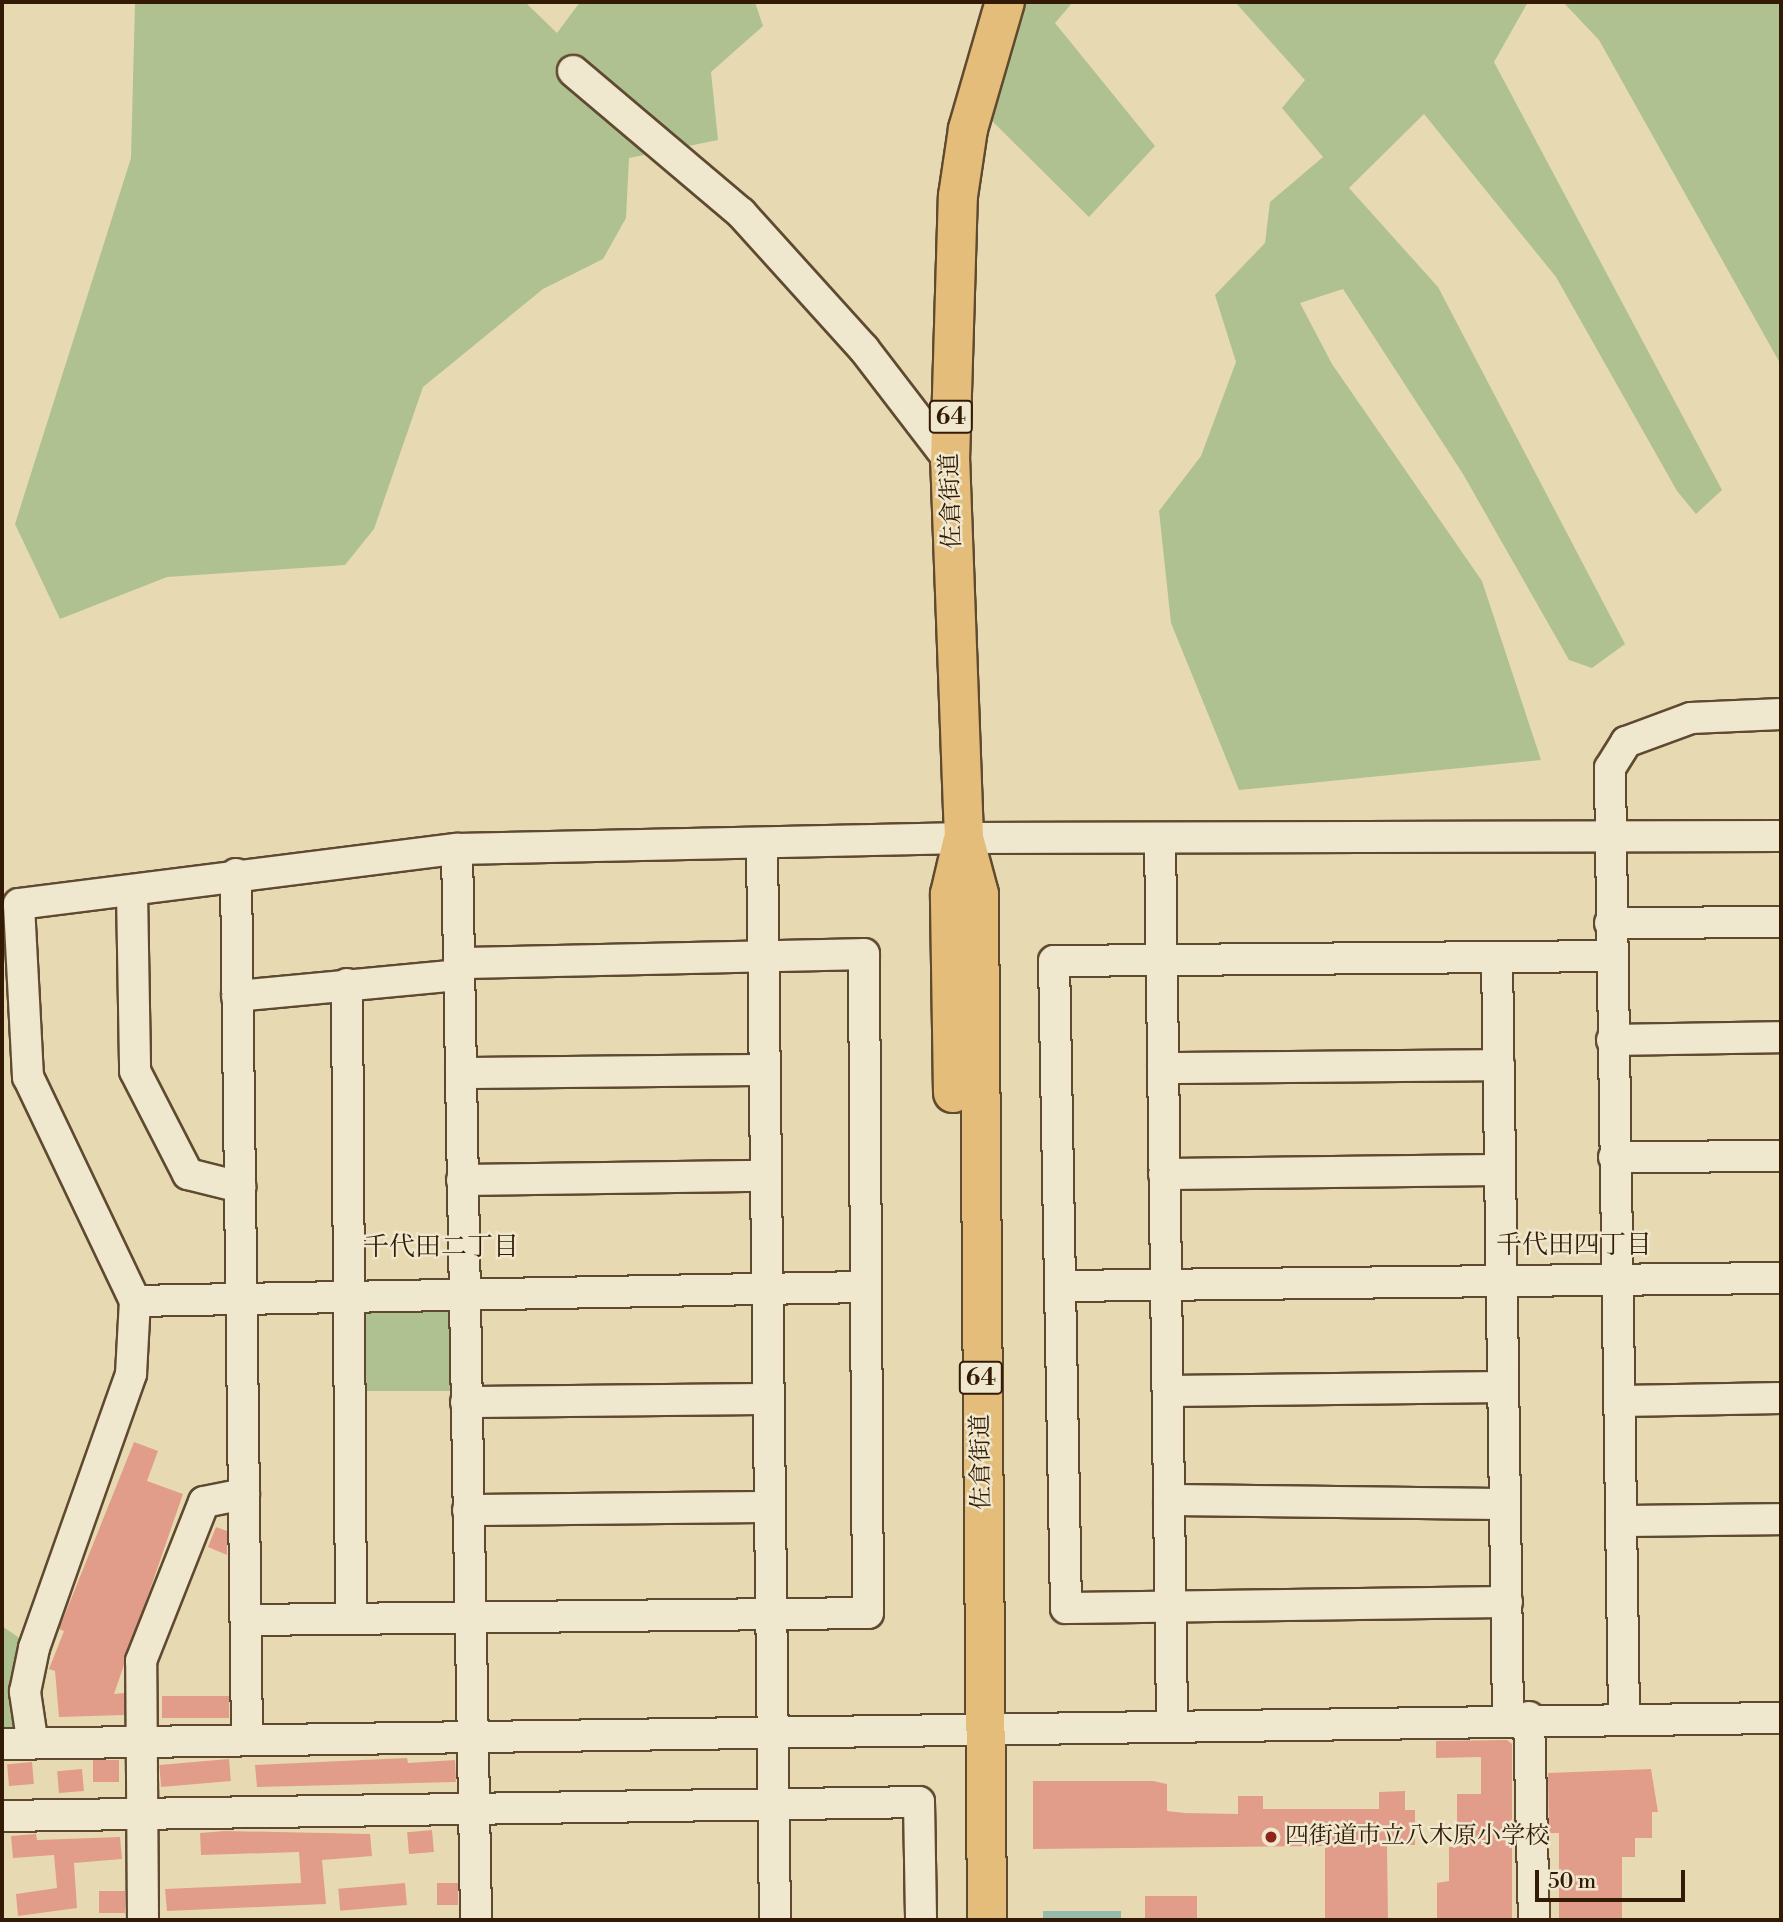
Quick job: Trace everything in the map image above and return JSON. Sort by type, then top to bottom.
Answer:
[{"type":"main road","name":"佐倉街道","points":[[987,1920],[972,1726],[950,894],[964,838],[950,461],[958,196],[968,129],[1004,2]]},
{"type":"main road","name":"佐倉街道","points":[[961,1920],[972,1726]]},
{"type":"street","points":[[572,71],[741,213],[864,349],[950,461]]},
{"type":"street","points":[[1624,1717],[1608,837],[1610,768],[1626,742],[1691,718],[1781,714]]},
{"type":"street","points":[[33,1739],[25,1692],[34,1648],[131,1374],[135,1301],[29,1077],[19,904],[132,892],[236,874],[457,849],[964,838],[1781,836]]},
{"type":"street","points":[[1160,838],[1172,1723]]},
{"type":"street","points":[[762,844],[775,1920]]},
{"type":"street","points":[[457,849],[476,1920]]},
{"type":"street","points":[[236,874],[247,1737]]},
{"type":"street","points":[[132,892],[135,1072],[188,1174],[240,1187]]},
{"type":"street","points":[[1610,923],[1781,922]]},
{"type":"street","points":[[237,996],[459,969],[763,955],[864,954],[868,1613],[246,1620]]},
{"type":"street","points":[[1507,1602],[1066,1608],[1054,961],[1611,956]]},
{"type":"street","points":[[1497,957],[1507,1602],[1519,1717],[1534,1920]]},
{"type":"street","points":[[348,984],[351,1618]]},
{"type":"street","points":[[1612,1040],[1781,1037]]},
{"type":"street","points":[[1163,1068],[1499,1065]]},
{"type":"street","points":[[461,1073],[765,1070]]},
{"type":"street","points":[[1614,1157],[1781,1156]]},
{"type":"street","points":[[1164,1174],[1500,1170]]},
{"type":"street","points":[[463,1180],[766,1176]]},
{"type":"street","points":[[1060,1286],[1781,1278]]},
{"type":"street","points":[[135,1301],[242,1294],[866,1287]]},
{"type":"street","points":[[1168,1391],[1503,1387]]},
{"type":"street","points":[[1619,1401],[1781,1398]]},
{"type":"street","points":[[466,1402],[769,1399]]},
{"type":"street","points":[[143,1920],[141,1661],[204,1502],[244,1494]]},
{"type":"street","points":[[1169,1500],[1505,1504]]},
{"type":"street","points":[[468,1510],[770,1507]]},
{"type":"street","points":[[1621,1521],[1781,1519]]},
{"type":"street","points":[[2,1744],[33,1739],[1519,1717],[1781,1718]]},
{"type":"street","points":[[2,1816],[919,1802],[921,1920]]},
{"type":"green space","points":[[135,2],[525,2],[557,33],[580,2],[755,2],[763,26],[711,72],[718,140],[629,158],[626,218],[603,259],[543,289],[423,387],[374,529],[345,565],[167,577],[60,619],[15,524],[131,158]]},
{"type":"green space","points":[[1024,2],[1073,2],[1055,23],[1155,146],[1089,217],[986,115]]},
{"type":"green space","points":[[1235,2],[1528,2],[1494,62],[1722,490],[1696,514],[1677,491],[1556,277],[1424,114],[1349,188],[1438,287],[1625,644],[1592,668],[1569,660],[1463,474],[1343,289],[1300,303],[1332,364],[1482,581],[1541,760],[1239,790],[1171,623],[1159,511],[1201,456],[1236,362],[1215,295],[1265,243],[1270,202],[1323,157],[1282,108],[1305,80]]},
{"type":"green space","points":[[1563,2],[1781,2],[1781,365],[1599,40]]},
{"type":"green space","points":[[363,1302],[452,1302],[452,1391],[363,1391]]},
{"type":"green space","points":[[2,1626],[34,1648],[28,1743],[2,1744]]},
{"type":"shaded area","points":[[1043,1911],[1121,1911],[1121,1920],[1043,1920]]},
{"type":"building","points":[[134,1442],[158,1451],[147,1481],[183,1494],[114,1694],[124,1693],[124,1715],[59,1717],[55,1671],[49,1669],[64,1631],[59,1629]]},
{"type":"building","points":[[216,1527],[227,1531],[227,1555],[208,1547]]},
{"type":"building","points":[[162,1696],[229,1696],[229,1718],[162,1718]]},
{"type":"building","points":[[1507,1740],[1512,1744],[1512,1920],[1437,1920],[1437,1883],[1449,1881],[1449,1847],[1457,1847],[1457,1794],[1481,1794],[1481,1757],[1436,1758],[1436,1741]]},
{"type":"building","points":[[407,1758],[408,1763],[455,1760],[456,1782],[257,1787],[255,1765]]},
{"type":"building","points":[[229,1759],[231,1781],[161,1787],[159,1765]]},
{"type":"building","points":[[93,1760],[119,1760],[119,1782],[93,1782]]},
{"type":"building","points":[[32,1762],[34,1784],[9,1786],[7,1764]]},
{"type":"building","points":[[82,1769],[84,1791],[59,1793],[57,1771]]},
{"type":"building","points":[[1651,1769],[1658,1812],[1652,1812],[1652,1838],[1635,1838],[1635,1857],[1622,1857],[1622,1920],[1559,1920],[1559,1833],[1549,1833],[1548,1773]]},
{"type":"building","points":[[1033,1781],[1153,1781],[1167,1784],[1167,1811],[1185,1813],[1238,1814],[1238,1796],[1263,1796],[1263,1809],[1379,1809],[1379,1792],[1405,1791],[1405,1810],[1415,1810],[1415,1845],[1387,1845],[1388,1920],[1325,1920],[1325,1846],[1033,1849]]},
{"type":"building","points":[[432,1830],[434,1852],[409,1854],[407,1832]]},
{"type":"building","points":[[225,1831],[370,1834],[372,1856],[322,1860],[326,1904],[167,1911],[165,1889],[301,1883],[299,1852],[201,1855],[200,1833]]},
{"type":"building","points":[[36,1834],[37,1840],[120,1837],[122,1859],[74,1863],[77,1908],[18,1916],[16,1894],[57,1888],[54,1855],[13,1858],[11,1836]]},
{"type":"building","points":[[405,1883],[407,1905],[340,1911],[338,1889]]},
{"type":"building","points":[[437,1883],[458,1883],[458,1905],[437,1905]]},
{"type":"building","points":[[99,1891],[125,1891],[125,1913],[99,1913]]},
{"type":"building","points":[[1145,1896],[1197,1896],[1197,1920],[1145,1920]]},
{"type":"place","name":"四街道市立八木原小学校","points":[[1271,1837]]},
{"type":"district","name":"千代田四丁目","points":[[1574,1246]]},
{"type":"district","name":"千代田二丁目","points":[[441,1248]]}]
